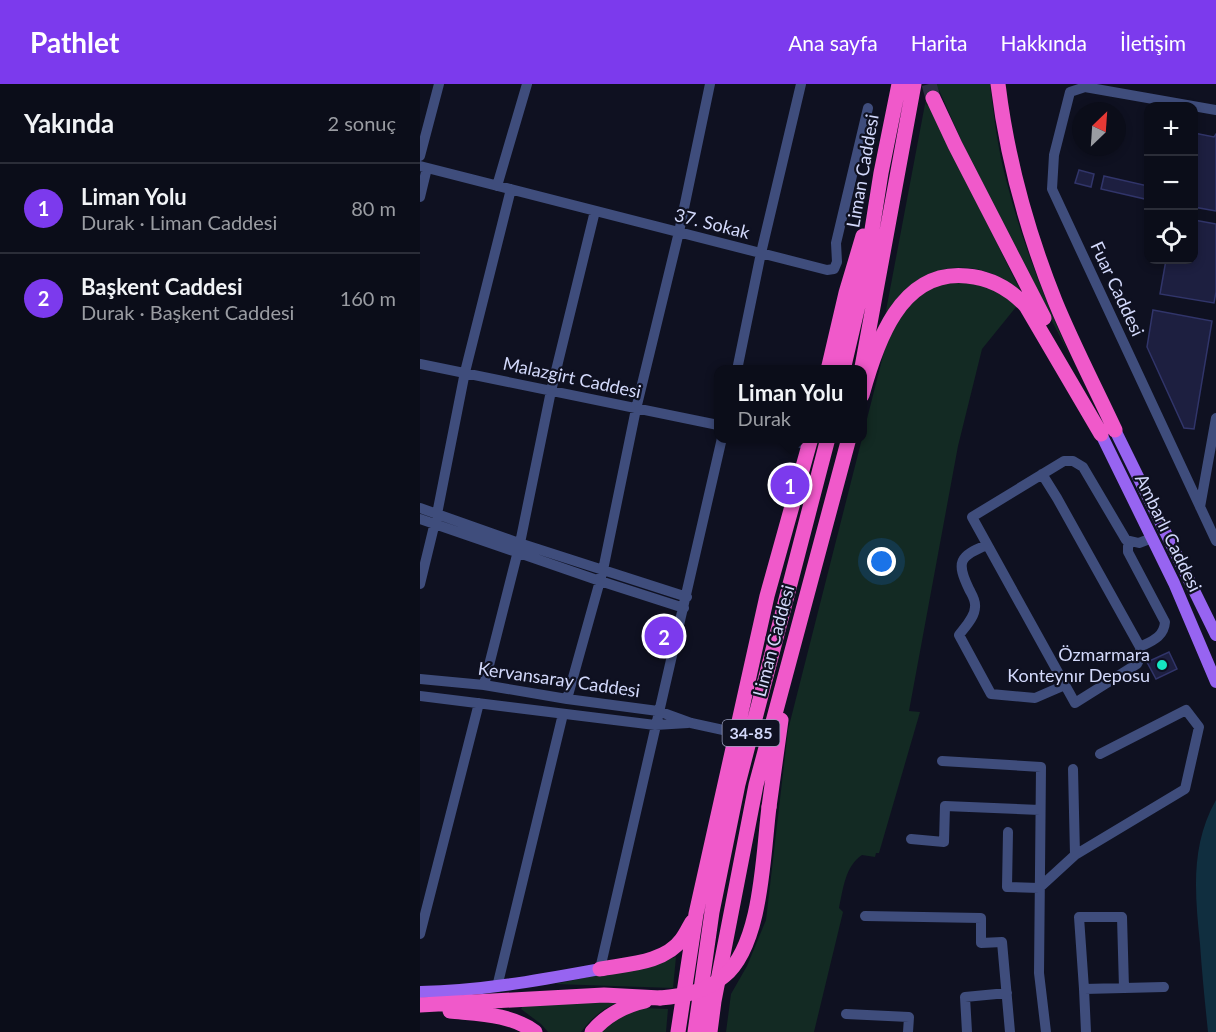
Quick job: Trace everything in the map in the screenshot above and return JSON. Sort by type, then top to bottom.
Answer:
[{"type":"highway","name":"Liman Caddesi","points":[[844,365],[864,280],[881,173],[899,84]]},
{"type":"highway","name":"Liman Caddesi","points":[[862,365],[914,84]]},
{"type":"highway","points":[[998,84],[1014,178],[1038,255],[1108,432]]},
{"type":"highway","points":[[933,98],[1062,354],[1108,432]]},
{"type":"highway","points":[[829,365],[846,293],[881,173]]},
{"type":"highway","points":[[867,378],[874,354],[887,325],[902,304],[918,289],[938,278],[954,274],[978,277],[1000,285],[1015,294],[1026,306],[1108,432]]},
{"type":"highway","points":[[678,1032],[696,914],[736,733],[767,596],[810,443]]},
{"type":"highway","name":"Liman Caddesi","points":[[695,1032],[712,912],[738,784],[827,443]]},
{"type":"highway","name":"Liman Caddesi","points":[[710,1032],[756,785],[848,443]]},
{"type":"highway","points":[[420,1006],[604,995],[660,998],[685,996],[708,987],[725,976],[746,947],[753,927],[783,710],[800,616]]},
{"type":"highway","points":[[600,969],[650,960],[671,950],[682,939],[696,914]]},
{"type":"highway","points":[[592,1032],[612,1013],[660,998]]},
{"type":"highway","points":[[420,1006],[503,1017],[527,1026],[535,1032]]},
{"type":"main road","name":"Ambarlı Caddesi","points":[[1108,432],[1216,682]]},
{"type":"main road","name":"Ambarlı Caddesi","points":[[1108,432],[1216,635]]},
{"type":"main road","points":[[420,992],[464,991],[497,987],[600,969]]},
{"type":"street","points":[[420,156],[439,84]]},
{"type":"street","points":[[497,186],[527,84]]},
{"type":"street","points":[[567,699],[602,576],[636,409],[679,232],[710,84]]},
{"type":"street","points":[[738,365],[760,253],[801,84]]},
{"type":"street","name":"Fuar Caddesi","points":[[1216,110],[1085,87],[1070,92],[1054,155],[1052,189],[1216,541]]},
{"type":"street","name":"37. Sokak","points":[[423,167],[826,270],[834,269],[837,262],[837,243],[868,108]]},
{"type":"street","points":[[420,197],[423,167]]},
{"type":"street","points":[[420,584],[436,519],[465,372],[511,189]]},
{"type":"street","points":[[484,685],[519,548],[551,391],[595,211]]},
{"type":"street","name":"Malazgirt Caddesi","points":[[420,364],[714,424]]},
{"type":"street","points":[[1200,507],[1216,418]]},
{"type":"street","points":[[600,969],[721,443]]},
{"type":"street","points":[[1042,474],[1140,647],[1141,656],[1137,664],[1075,703],[972,517],[1042,474],[1064,461],[1073,461],[1080,465],[1126,540],[1139,543],[1152,538]]},
{"type":"street","points":[[420,508],[436,519],[686,602]]},
{"type":"street","points":[[420,519],[436,519]]},
{"type":"street","points":[[1131,542],[1128,552],[1165,622],[1161,635],[1140,647]]},
{"type":"street","points":[[987,545],[968,553],[962,560],[961,572],[975,600],[975,608],[973,615],[958,635],[991,694],[1035,698],[1065,685]]},
{"type":"street","name":"Kervansaray Caddesi","points":[[420,679],[484,685],[658,711],[692,723],[736,733]]},
{"type":"street","name":"Kervansaray Caddesi","points":[[420,696],[655,725],[692,723]]},
{"type":"street","points":[[420,934],[479,703]]},
{"type":"street","points":[[1008,832],[1007,887],[1039,888],[1075,855],[1185,789],[1199,727],[1186,710],[1100,754]]},
{"type":"street","points":[[497,987],[563,714]]},
{"type":"street","points":[[942,761],[1041,767],[1039,973],[1046,1032]]},
{"type":"street","points":[[1073,769],[1075,855]]},
{"type":"street","points":[[911,839],[944,842],[945,806],[1040,810]]},
{"type":"street","points":[[865,916],[981,918],[981,943],[1002,942],[1011,1032]]},
{"type":"street","points":[[1086,1032],[1080,917],[1122,916],[1124,988]]},
{"type":"street","points":[[1084,989],[1164,987]]},
{"type":"street","points":[[966,1032],[965,996],[1007,993]]},
{"type":"street","points":[[846,1014],[909,1017],[908,1032]]},
{"type":"green space","points":[[930,84],[990,84],[999,146],[1013,205],[1035,271],[1070,356],[977,176],[939,90],[926,104],[930,107],[1021,292],[997,276],[980,270],[948,269],[919,280],[906,290],[885,316],[925,104]]},
{"type":"green space","points":[[976,282],[1010,298],[1016,307],[982,349],[958,446],[909,711],[920,712],[879,853],[876,853],[875,857],[862,855],[848,872],[839,908],[843,912],[814,1032],[726,1032],[731,994],[747,966],[766,920],[788,730],[861,443],[867,443],[867,419],[887,340],[915,295],[934,284]]},
{"type":"green space","points":[[676,957],[673,988],[555,984],[641,966]]},
{"type":"green space","points":[[623,1000],[600,1013],[581,1032],[548,1032],[521,1009],[523,1005]]},
{"type":"green space","points":[[642,1008],[668,1009],[666,1032],[597,1032],[614,1018]]},
{"type":"water","points":[[1216,800],[1216,1032],[1208,1032],[1196,870],[1202,835]]},
{"type":"building","points":[[1198,134],[1214,137],[1216,134],[1216,211],[1198,208]]},
{"type":"building","points":[[1079,170],[1094,174],[1091,187],[1075,183]]},
{"type":"building","points":[[1104,176],[1144,185],[1144,199],[1101,189]]},
{"type":"building","points":[[1198,221],[1216,224],[1214,303],[1160,294],[1165,264],[1198,264]]},
{"type":"building","points":[[1153,310],[1212,321],[1194,429],[1184,428],[1147,347]]},
{"type":"building","name":"Özmarmara Konteynır Deposu","points":[[1169,652],[1177,669],[1156,679],[1147,662]]},
{"type":"tunnel","points":[[929,84],[933,98]]},
{"type":"place","name":"Liman Yolu","points":[[790,485]]},
{"type":"place","name":"Başkent Caddesi","points":[[664,636]]},
{"type":"place","name":"Özmarmara Konteynır Deposu","points":[[1162,665]]}]
